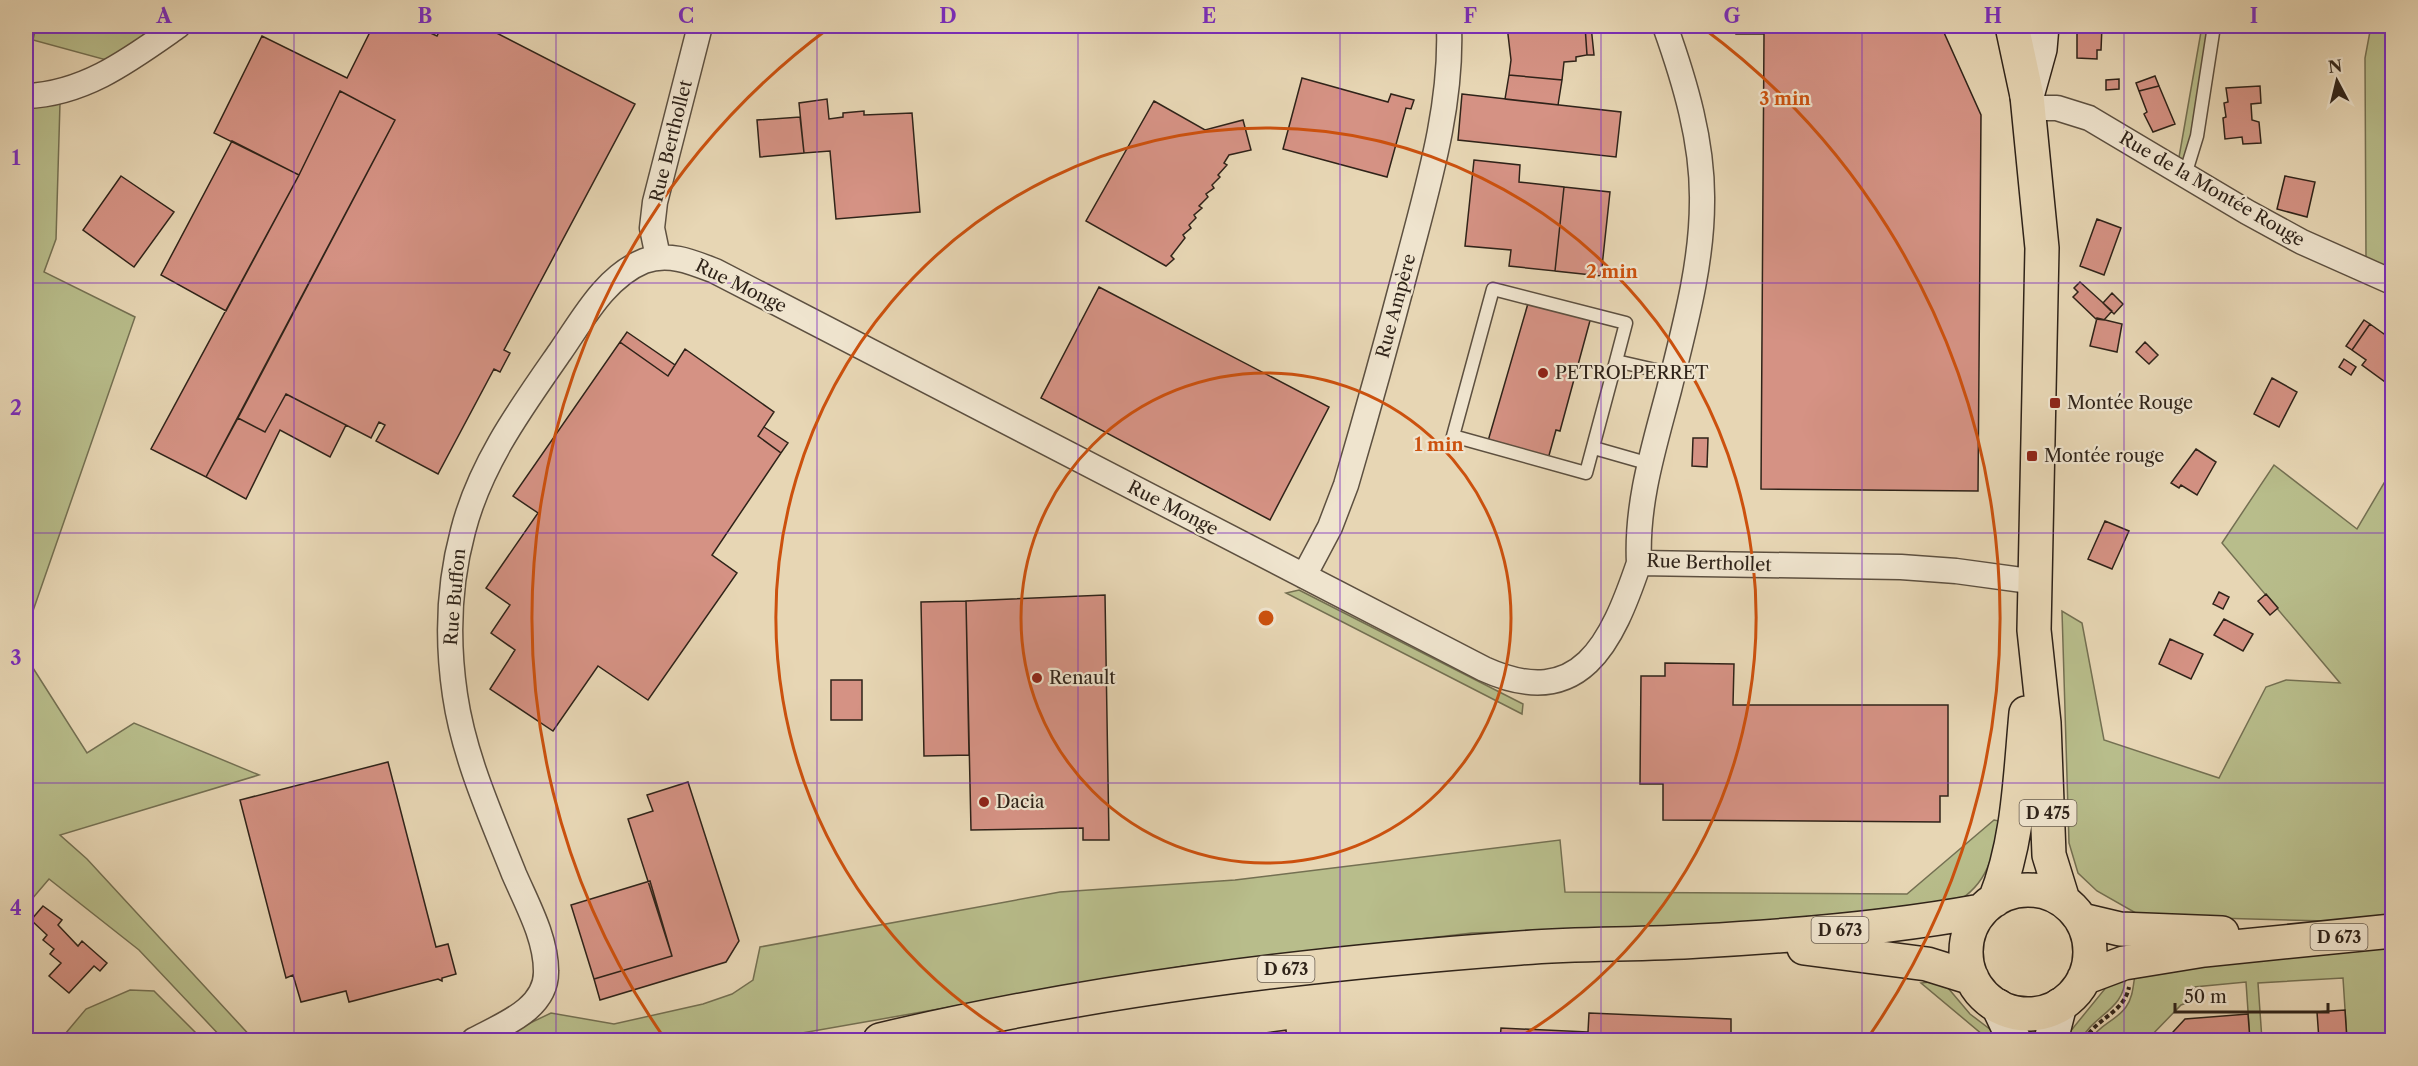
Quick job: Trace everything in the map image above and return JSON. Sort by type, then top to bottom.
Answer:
[{"type":"main road","name":"D 475","points":[[1988,905],[2011,852],[2017,818],[2034,630],[2036,582],[2042,248],[2029,112],[2012,26]]},
{"type":"main road","points":[[2029,112],[2042,26]]},
{"type":"main road","name":"D 475","points":[[2034,630],[2044,723],[2049,855],[2073,910]]},
{"type":"main road","points":[[2029,890],[2041,891],[2073,910],[2090,943],[2089,967],[2074,994],[2060,1005],[2034,1013],[2015,1012],[1998,1006],[1986,997],[1972,978],[1966,955],[1970,932],[1988,905],[2005,894],[2029,890]]},
{"type":"main road","name":"D 673","points":[[880,1041],[1053,1003],[1270,971],[1522,948],[1698,942],[1818,932],[1988,905]]},
{"type":"main road","name":"D 673","points":[[2073,910],[2120,929],[2255,934],[2286,941]]},
{"type":"main road","name":"D 673","points":[[2084,978],[2124,963],[2286,941],[2392,931]]},
{"type":"main road","name":"D 673","points":[[1698,942],[1838,950],[1927,964],[1972,978]]},
{"type":"main road","points":[[2051,1041],[2060,1005]]},
{"type":"main road","points":[[1998,1006],[2014,1041]]},
{"type":"street","points":[[26,96],[58,92],[105,75],[177,26]]},
{"type":"street","name":"Rue Berthollet","points":[[658,257],[652,228],[655,202],[700,26]]},
{"type":"street","name":"Rue Ampère","points":[[1304,576],[1330,527],[1346,485],[1417,228],[1443,114],[1449,60],[1449,26]]},
{"type":"street","name":"Rue Berthollet","points":[[1665,26],[1679,65],[1691,112],[1700,161],[1702,202],[1696,266],[1640,515],[1639,563],[1901,567],[1956,571],[2036,582]]},
{"type":"street","name":"Rue de la Montée Rouge","points":[[2029,112],[2057,108],[2080,114],[2302,242],[2392,282]]},
{"type":"street","name":"Rue Monge","points":[[658,257],[685,260],[715,271],[1484,669],[1512,680],[1535,683],[1560,679],[1574,673],[1598,652],[1616,623],[1639,563]]},
{"type":"street","name":"Rue Buffon","points":[[474,1041],[525,1010],[542,993],[547,969],[543,948],[485,803],[455,696],[450,655],[457,553],[470,507],[489,464],[526,400],[597,299],[615,279],[644,261],[658,257]]},
{"type":"lane","points":[[2185,175],[2196,136],[2214,26]]},
{"type":"lane","points":[[1493,289],[1626,323],[1616,361],[1586,473],[1453,436],[1493,289]]},
{"type":"lane","points":[[1616,361],[1673,374]]},
{"type":"lane","points":[[1594,448],[1650,464]]},
{"type":"path","points":[[2085,1041],[2101,1021],[2127,999],[2129,987],[2124,963]]},
{"type":"green space","points":[[36,26],[155,26],[110,61],[33,40]]},
{"type":"green space","points":[[2202,26],[2210,26],[2191,135],[2184,160],[2178,163]]},
{"type":"green space","points":[[2371,26],[2392,26],[2392,270],[2366,259],[2365,58]]},
{"type":"green space","points":[[60,103],[56,239],[44,272],[135,317],[26,631],[26,108]]},
{"type":"green space","points":[[2274,465],[2357,529],[2384,483],[2392,488],[2392,914],[2327,921],[2141,916],[2097,891],[2078,873],[2069,843],[2062,611],[2082,623],[2104,740],[2219,778],[2266,687],[2286,680],[2340,683],[2222,543]]},
{"type":"green space","points":[[1299,590],[1523,704],[1522,714],[1286,593]]},
{"type":"green space","points":[[26,657],[87,753],[134,723],[259,775],[60,835],[87,859],[254,1040],[224,1040],[139,950],[49,879],[26,906]]},
{"type":"green space","points":[[1994,820],[1999,821],[1987,868],[1975,887],[1955,903],[1728,924],[1472,933],[1184,966],[762,1040],[495,1040],[551,1013],[614,1024],[703,1004],[732,994],[753,980],[760,947],[1060,892],[1235,880],[1560,840],[1565,892],[1907,894]]},
{"type":"green space","points":[[2392,943],[2392,1040],[2347,1040],[2343,978],[2258,983],[2262,1040],[2250,1040],[2246,982],[2194,987],[2195,1000],[2181,1005],[2147,1040],[2090,1040],[2098,1030],[2118,1016],[2129,1003],[2136,970]]},
{"type":"green space","points":[[2125,977],[2124,988],[2115,1004],[2086,1031],[2081,1040],[2067,1040],[2069,1033],[2108,985]]},
{"type":"green space","points":[[1930,982],[1948,988],[1970,1014],[1991,1030],[1999,1040],[1989,1040],[1921,983]]},
{"type":"green space","points":[[130,990],[154,991],[203,1040],[60,1040],[86,1009]]},
{"type":"building","points":[[373,26],[415,26],[437,36],[442,26],[483,26],[635,104],[504,350],[510,353],[500,372],[494,369],[438,474],[376,441],[385,425],[379,422],[371,438],[286,394],[265,432],[238,418],[395,120],[340,91],[299,175],[214,133],[262,36],[347,78]]},
{"type":"building","points":[[1507,26],[1585,26],[1587,55],[1576,57],[1576,61],[1564,62],[1562,80],[1509,75],[1511,60]]},
{"type":"building","points":[[1585,26],[1591,26],[1594,55],[1587,55]]},
{"type":"building","points":[[1736,26],[1941,26],[1981,115],[1978,491],[1761,489],[1764,34],[1736,34]]},
{"type":"building","points":[[2077,26],[2102,26],[2101,50],[2097,50],[2097,59],[2077,58]]},
{"type":"building","points":[[1509,75],[1562,80],[1558,105],[1505,99]]},
{"type":"building","points":[[2155,76],[2159,86],[2139,91],[2136,83]]},
{"type":"building","points":[[1302,78],[1388,102],[1391,94],[1414,100],[1411,109],[1406,108],[1387,177],[1283,149]]},
{"type":"building","points":[[2119,79],[2119,89],[2106,90],[2106,80]]},
{"type":"building","points":[[2159,86],[2175,124],[2153,132],[2144,114],[2147,112],[2139,91]]},
{"type":"building","points":[[2260,86],[2261,103],[2251,104],[2252,120],[2259,122],[2261,143],[2243,144],[2242,137],[2225,139],[2223,118],[2226,117],[2224,103],[2228,102],[2226,88]]},
{"type":"building","points":[[340,91],[395,120],[206,477],[151,449],[299,175]]},
{"type":"building","points":[[1462,94],[1621,112],[1616,157],[1458,140]]},
{"type":"building","points":[[827,99],[829,119],[843,117],[843,113],[864,111],[864,115],[912,113],[920,212],[836,219],[830,151],[804,153],[799,103]]},
{"type":"building","points":[[1154,101],[1205,130],[1243,120],[1251,150],[1229,155],[1224,163],[1227,165],[1212,185],[1214,188],[1206,194],[1208,197],[1199,206],[1202,208],[1194,215],[1196,218],[1189,225],[1191,228],[1183,235],[1185,238],[1171,256],[1174,259],[1166,266],[1086,221]]},
{"type":"building","points":[[800,117],[804,153],[760,157],[757,120]]},
{"type":"building","points":[[232,141],[299,175],[226,311],[161,275]]},
{"type":"building","points":[[1474,160],[1520,165],[1519,182],[1564,187],[1555,271],[1509,266],[1511,250],[1465,246]]},
{"type":"building","points":[[121,176],[174,212],[134,267],[83,230]]},
{"type":"building","points":[[2285,176],[2315,182],[2307,217],[2277,209]]},
{"type":"building","points":[[1564,187],[1610,192],[1601,276],[1555,271]]},
{"type":"building","points":[[2097,219],[2121,228],[2104,275],[2080,266]]},
{"type":"building","points":[[2080,282],[2112,311],[2104,320],[2096,319],[2073,297],[2078,292],[2074,288]]},
{"type":"building","points":[[1099,287],[1329,407],[1270,520],[1041,398]]},
{"type":"building","points":[[2112,293],[2123,304],[2114,314],[2103,303]]},
{"type":"building","points":[[1529,300],[1591,317],[1560,431],[1556,430],[1548,459],[1488,441]]},
{"type":"building","points":[[2097,318],[2122,324],[2117,352],[2090,346]]},
{"type":"building","points":[[2364,320],[2370,324],[2352,350],[2346,346]]},
{"type":"building","points":[[2392,322],[2392,387],[2362,365],[2366,360],[2352,350],[2370,324],[2384,334]]},
{"type":"building","points":[[627,332],[675,365],[668,376],[620,342]]},
{"type":"building","points":[[620,342],[668,376],[685,349],[774,412],[758,436],[781,453],[712,555],[737,573],[648,700],[598,666],[553,731],[490,689],[515,650],[491,633],[510,605],[486,588],[538,513],[513,496]]},
{"type":"building","points":[[2145,342],[2158,355],[2149,364],[2136,352]]},
{"type":"building","points":[[2344,359],[2356,367],[2351,375],[2339,367]]},
{"type":"building","points":[[2272,378],[2297,392],[2279,427],[2254,414]]},
{"type":"building","points":[[286,394],[346,425],[330,457],[280,430],[246,499],[206,477],[238,418],[265,432]]},
{"type":"building","points":[[764,427],[788,443],[781,453],[758,436]]},
{"type":"building","points":[[1693,438],[1708,438],[1707,467],[1692,466]]},
{"type":"building","points":[[2196,449],[2216,462],[2197,495],[2181,485],[2179,488],[2171,483]]},
{"type":"building","points":[[2105,521],[2129,531],[2112,569],[2088,559]]},
{"type":"building","points":[[2219,592],[2229,597],[2223,609],[2213,604]]},
{"type":"building","points":[[2266,594],[2278,608],[2270,615],[2258,601]]},
{"type":"building","name":"Renault","points":[[1105,595],[1109,840],[1083,840],[1083,828],[971,830],[966,601]]},
{"type":"building","points":[[966,601],[969,755],[924,756],[921,602]]},
{"type":"building","points":[[2224,619],[2253,634],[2243,651],[2214,635]]},
{"type":"building","points":[[2170,639],[2203,654],[2191,679],[2159,664]]},
{"type":"building","points":[[1665,663],[1734,664],[1733,705],[1948,705],[1948,796],[1940,796],[1940,822],[1663,820],[1663,784],[1640,784],[1641,676],[1665,676]]},
{"type":"building","points":[[831,680],[862,680],[862,720],[831,720]]},
{"type":"building","points":[[388,762],[436,947],[448,944],[456,974],[442,978],[442,981],[438,979],[349,1002],[346,991],[301,1002],[293,975],[286,978],[240,800]]},
{"type":"building","points":[[688,782],[739,941],[726,962],[600,1000],[594,979],[672,956],[628,819],[653,811],[647,795]]},
{"type":"building","points":[[650,881],[672,956],[594,979],[571,905]]},
{"type":"building","points":[[43,906],[62,920],[58,925],[78,946],[82,941],[107,963],[100,971],[94,966],[69,993],[49,976],[61,963],[50,954],[54,949],[43,940],[47,935],[31,920]]},
{"type":"building","points":[[2345,1010],[2347,1040],[2319,1040],[2317,1012]]},
{"type":"building","points":[[1589,1013],[1731,1019],[1731,1040],[1500,1040],[1501,1028],[1588,1032]]},
{"type":"building","points":[[2248,1014],[2250,1040],[2174,1040],[2173,1032],[2185,1019]]},
{"type":"building","points":[[1286,1030],[1287,1040],[1216,1040]]},
{"type":"place","name":"PETROLPERRET","points":[[1543,373]]},
{"type":"place","name":"Montée Rouge","points":[[2055,403]]},
{"type":"place","name":"Montée rouge","points":[[2032,456]]},
{"type":"place","name":"Renault","points":[[1037,678]]},
{"type":"place","name":"Dacia","points":[[984,802]]}]
